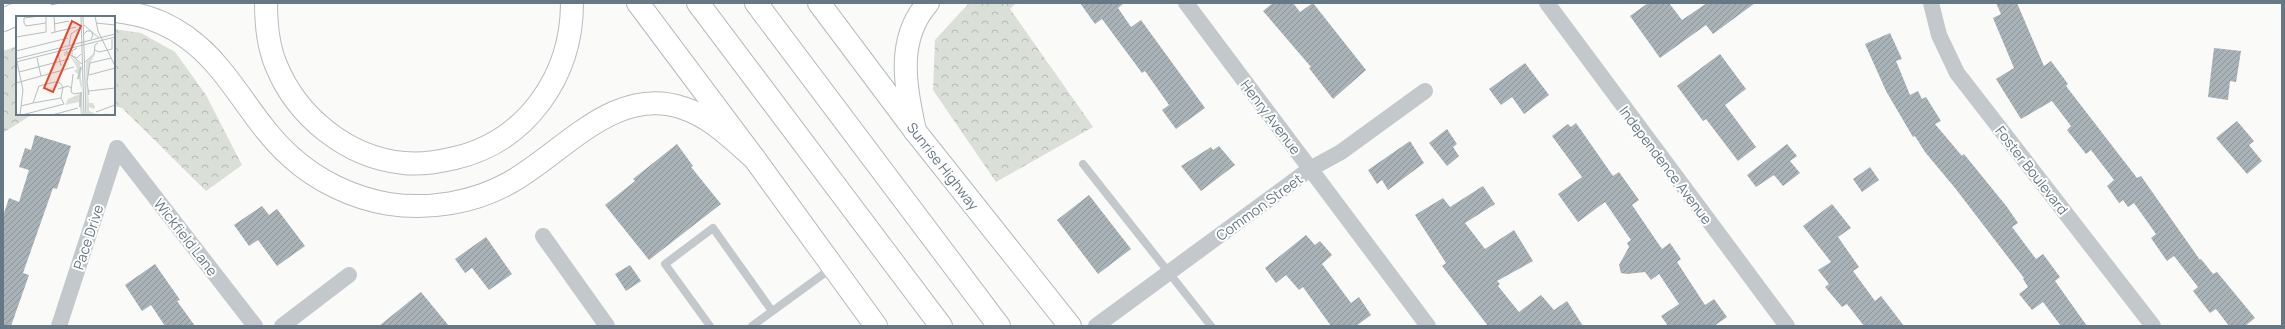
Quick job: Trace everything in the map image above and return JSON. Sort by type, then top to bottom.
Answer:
[{"type":"main road","points":[[3,20],[40,3]]},
{"type":"main road","points":[[266,3],[269,42],[275,64],[292,95],[310,118],[327,132],[365,154],[383,160],[404,164],[424,164],[464,156],[483,149],[502,139],[533,111],[547,95],[564,59],[569,39],[572,3]]},
{"type":"main road","points":[[638,3],[754,158],[876,326]]},
{"type":"main road","points":[[698,3],[941,326]]},
{"type":"main road","points":[[756,3],[999,326]]},
{"type":"main road","name":"Sunrise Highway","points":[[819,3],[915,131],[1070,326]]},
{"type":"main road","points":[[915,131],[906,84],[905,59],[911,31],[928,3]]},
{"type":"main road","points":[[56,16],[92,10],[129,11],[147,16],[180,31],[208,55],[265,130],[296,161],[328,183],[348,192],[389,204],[432,205],[453,203],[492,192],[525,173],[602,119],[616,112],[644,104],[672,105],[706,118],[754,158]]},
{"type":"main road","points":[[3,31],[16,27]]},
{"type":"street","name":"Henry Avenue","points":[[1186,3],[1428,326]]},
{"type":"street","name":"Independence Avenue","points":[[1548,3],[1787,326]]},
{"type":"street","name":"Foster Boulevard","points":[[1931,3],[1940,35],[1957,73],[2153,326]]},
{"type":"street","name":"Common Street","points":[[1096,326],[1310,170],[1341,152],[1425,91]]},
{"type":"street","name":"Pace Drive","points":[[58,326],[117,148]]},
{"type":"street","name":"Wickfield Lane","points":[[117,148],[255,326]]},
{"type":"street","points":[[543,236],[607,326]]},
{"type":"street","points":[[282,326],[349,275]]},
{"type":"lane","points":[[1083,164],[1211,326]]},
{"type":"lane","points":[[710,326],[665,264],[713,228],[772,311]]},
{"type":"lane","points":[[752,326],[833,267]]},
{"type":"green space","points":[[969,3],[1016,3],[1010,9],[1093,127],[996,182],[933,90],[935,40]]},
{"type":"green space","points":[[115,29],[141,33],[175,52],[206,95],[242,165],[206,191],[122,108],[115,106]]},
{"type":"green space","points":[[16,46],[16,115],[31,115],[3,133],[3,51]]},
{"type":"building","points":[[1080,3],[1124,3],[1118,8],[1131,27],[1141,20],[1205,108],[1176,129],[1162,110],[1169,105],[1145,71],[1142,73],[1102,19],[1095,24]]},
{"type":"building","points":[[1273,3],[1293,3],[1300,12],[1313,3],[1366,70],[1333,99],[1309,68],[1311,67],[1263,11]]},
{"type":"building","points":[[1648,3],[1669,3],[1682,20],[1707,3],[1755,3],[1713,34],[1706,25],[1660,58],[1630,16]]},
{"type":"building","points":[[1996,3],[2017,3],[2044,66],[2051,61],[2068,84],[2066,86],[2137,178],[2141,176],[2200,260],[2201,259],[2213,274],[2217,272],[2255,318],[2245,326],[2229,326],[2216,309],[2210,313],[2193,291],[2198,287],[2174,256],[2167,261],[2151,238],[2156,234],[2134,203],[2128,207],[2123,200],[2119,203],[2107,186],[2114,180],[2091,150],[2086,154],[2067,130],[2071,126],[2052,101],[2021,119],[1996,79],[2014,68],[1993,18],[2001,14]]},
{"type":"building","points":[[1890,33],[1902,59],[1896,61],[1910,95],[1918,91],[1922,99],[1926,97],[1941,121],[1935,124],[1962,156],[1964,154],[2007,207],[2018,223],[2012,227],[2036,259],[2043,254],[2060,277],[2055,281],[2087,326],[2061,326],[2043,302],[2032,310],[2019,294],[2028,287],[2023,279],[2024,278],[1955,188],[1925,152],[1915,136],[1913,137],[1886,91],[1865,44]]},
{"type":"building","points":[[2214,48],[2241,51],[2236,82],[2230,81],[2228,100],[2208,97]]},
{"type":"building","points":[[1720,54],[1746,89],[1725,105],[1756,147],[1738,161],[1706,119],[1703,121],[1677,86]]},
{"type":"building","points":[[1525,63],[1549,95],[1524,114],[1512,97],[1501,105],[1489,89]]},
{"type":"building","points":[[2237,121],[2254,141],[2249,145],[2262,161],[2247,174],[2216,138]]},
{"type":"building","points":[[1576,123],[1613,176],[1619,172],[1639,200],[1632,205],[1662,249],[1670,243],[1681,259],[1677,262],[1705,305],[1714,299],[1727,317],[1714,326],[1668,326],[1661,316],[1679,304],[1659,274],[1651,280],[1645,272],[1627,274],[1621,273],[1619,265],[1629,247],[1627,243],[1631,240],[1605,202],[1578,222],[1558,194],[1582,177],[1552,136],[1568,124],[1571,127]]},
{"type":"building","points":[[1447,129],[1457,144],[1453,147],[1459,156],[1447,166],[1429,143]]},
{"type":"building","points":[[35,135],[71,146],[57,189],[53,188],[23,273],[29,275],[11,326],[3,326],[3,216],[9,198],[19,202],[29,170],[19,167],[25,148],[31,150]]},
{"type":"building","points":[[1410,141],[1424,163],[1388,190],[1382,180],[1377,184],[1368,170]]},
{"type":"building","points":[[677,144],[693,166],[691,167],[721,204],[649,260],[605,205],[635,181],[633,179]]},
{"type":"building","points":[[1787,144],[1797,156],[1790,161],[1800,173],[1783,186],[1774,175],[1756,187],[1747,175]]},
{"type":"building","points":[[1219,146],[1235,165],[1201,191],[1181,166],[1211,147],[1213,150]]},
{"type":"building","points":[[1870,167],[1879,180],[1862,192],[1853,179]]},
{"type":"building","points":[[1483,186],[1495,204],[1465,223],[1485,249],[1514,230],[1533,261],[1497,281],[1500,284],[1498,286],[1519,312],[1541,295],[1554,310],[1567,301],[1583,326],[1488,326],[1442,266],[1446,263],[1415,215],[1443,198],[1450,207]]},
{"type":"building","points":[[1089,195],[1131,249],[1098,274],[1057,220]]},
{"type":"building","points":[[1832,204],[1851,228],[1838,237],[1859,267],[1853,271],[1875,301],[1881,296],[1904,326],[1864,326],[1847,304],[1842,307],[1825,287],[1829,284],[1818,270],[1831,262],[1803,226]]},
{"type":"building","points":[[262,206],[269,215],[277,209],[305,246],[277,266],[258,240],[249,246],[234,225]]},
{"type":"building","points":[[1306,235],[1315,245],[1320,241],[1332,255],[1322,264],[1351,303],[1359,297],[1371,315],[1356,326],[1331,326],[1303,287],[1299,290],[1286,275],[1276,283],[1265,268]]},
{"type":"building","points":[[486,237],[512,274],[489,290],[472,268],[465,273],[455,259]]},
{"type":"building","points":[[155,264],[180,300],[177,301],[195,326],[165,326],[151,305],[142,311],[125,285]]},
{"type":"building","points":[[630,265],[641,281],[626,291],[615,274]]},
{"type":"building","points":[[421,292],[449,326],[379,326]]}]
